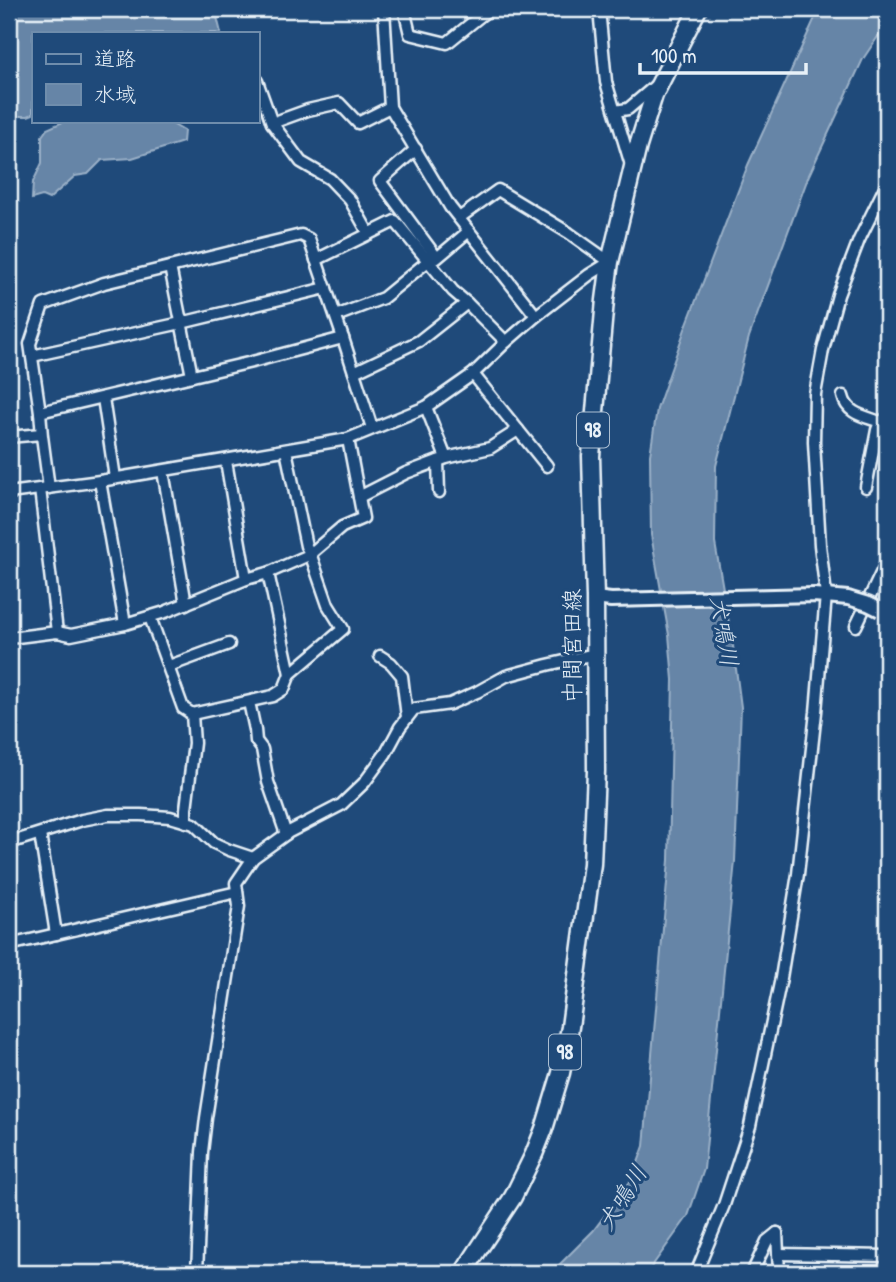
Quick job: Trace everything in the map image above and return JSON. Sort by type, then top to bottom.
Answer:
[{"type":"main road","name":"中間宮田線","points":[[463,1273],[513,1197],[544,1129],[561,1073],[570,1027],[592,864],[596,771],[595,655],[603,599],[591,456],[610,262],[638,146],[654,95],[698,9]]},
{"type":"street","points":[[384,9],[390,107],[450,207],[536,316]]},
{"type":"street","points":[[404,9],[410,34],[447,43],[489,9]]},
{"type":"street","points":[[599,9],[606,82],[632,172]]},
{"type":"street","points":[[615,111],[628,109],[661,81]]},
{"type":"street","points":[[259,87],[272,123],[301,162],[330,180],[350,200],[369,234]]},
{"type":"street","points":[[272,123],[308,110],[339,103],[358,123],[390,107]]},
{"type":"street","points":[[416,149],[380,181],[437,258],[470,231]]},
{"type":"street","points":[[696,1273],[724,1205],[750,1126],[781,978],[798,874],[816,712],[820,595],[814,442],[815,394],[823,350],[838,295],[859,240],[887,183]]},
{"type":"street","points":[[9,493],[226,461],[348,439],[426,407],[473,374],[536,316],[610,262],[569,233],[498,190],[459,218]]},
{"type":"street","points":[[316,260],[395,221],[453,291],[506,342]]},
{"type":"street","points":[[57,632],[40,412],[30,344],[43,305],[104,283],[301,235],[309,239],[372,428]]},
{"type":"street","points":[[336,316],[383,298],[428,261]]},
{"type":"street","points":[[170,267],[192,376]]},
{"type":"street","points":[[32,356],[326,288]]},
{"type":"street","points":[[354,372],[419,341],[467,303]]},
{"type":"street","points":[[40,412],[344,338]]},
{"type":"street","points":[[473,374],[547,466]]},
{"type":"street","points":[[843,396],[851,411],[884,420],[877,430],[866,487]]},
{"type":"street","points":[[103,398],[115,478]]},
{"type":"street","points":[[426,407],[442,459],[439,492]]},
{"type":"street","points":[[359,497],[406,473],[442,459],[490,448],[519,430]]},
{"type":"street","points":[[9,437],[41,433]]},
{"type":"street","points":[[9,638],[57,632],[71,635],[150,617],[268,573],[310,553],[342,527],[363,518],[348,439]]},
{"type":"street","points":[[150,617],[183,708],[192,714],[273,696],[284,689],[290,674],[343,629],[328,605],[306,546],[286,450]]},
{"type":"street","points":[[226,461],[246,579]]},
{"type":"street","points":[[163,471],[186,604]]},
{"type":"street","points":[[100,481],[125,624]]},
{"type":"street","points":[[856,626],[887,561]]},
{"type":"street","points":[[268,573],[290,674]]},
{"type":"street","points":[[603,599],[820,595],[848,598],[884,612]]},
{"type":"street","points":[[169,666],[229,644]]},
{"type":"street","points":[[197,1273],[202,1152],[239,906],[236,883],[253,858],[286,834],[341,805],[364,783],[414,709],[450,704],[506,676],[547,664],[595,655]]},
{"type":"street","points":[[380,656],[391,663],[402,676],[407,717]]},
{"type":"street","points":[[249,702],[256,741],[262,749],[268,782],[286,834]]},
{"type":"street","points":[[186,822],[194,743],[192,714]]},
{"type":"street","points":[[9,843],[82,820],[108,816],[170,817],[194,824],[214,843],[253,858]]},
{"type":"street","points":[[40,834],[56,934]]},
{"type":"street","points":[[9,944],[237,891]]},
{"type":"street","points":[[752,1273],[767,1241],[777,1233],[779,1273]]},
{"type":"street","points":[[779,1254],[887,1255]]},
{"type":"water","points":[[9,9],[215,9],[221,32],[32,32],[32,114],[9,116]]},
{"type":"water","name":"犬鳴川","points":[[819,9],[887,9],[887,23],[863,59],[809,175],[749,337],[716,466],[715,543],[741,707],[735,861],[704,1169],[688,1216],[647,1273],[551,1273],[593,1231],[632,1179],[644,1146],[669,860],[673,680],[669,635],[651,535],[650,455],[657,409],[748,165]]},
{"type":"water","points":[[63,122],[169,122],[184,131],[183,142],[132,158],[102,160],[88,174],[75,176],[49,199],[42,196],[32,199],[33,182],[42,163],[42,136],[47,129]]}]
